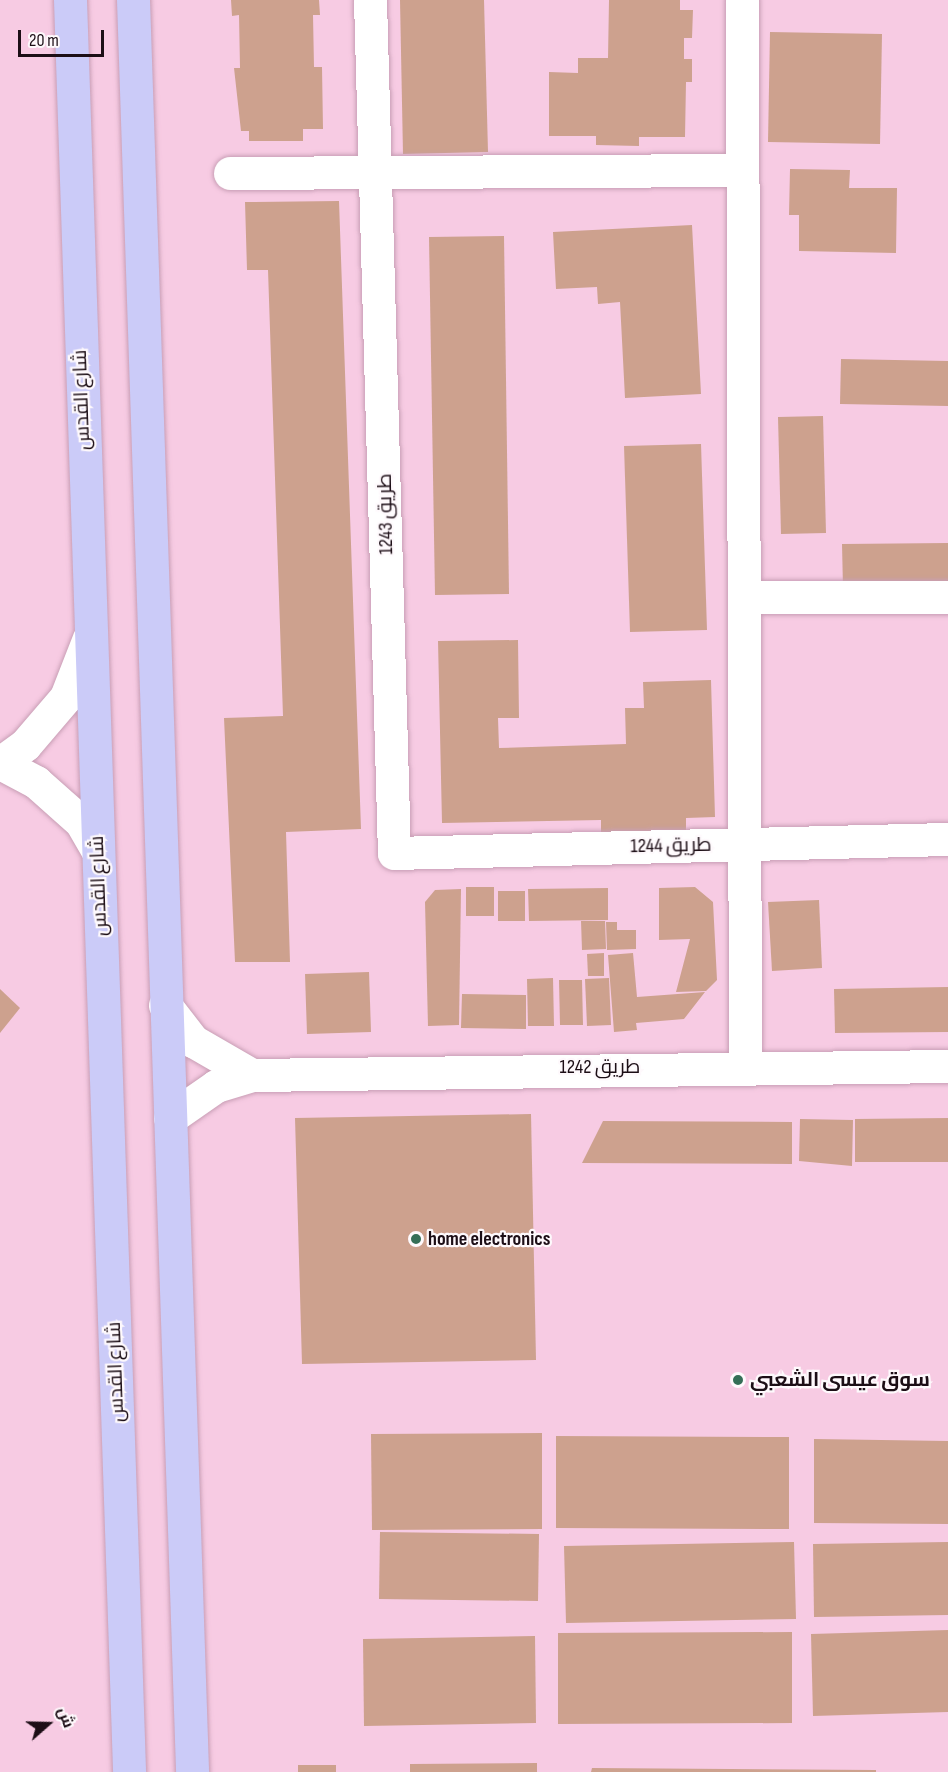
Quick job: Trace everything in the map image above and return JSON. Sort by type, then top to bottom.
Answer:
[{"type":"main road","name":"شارع القدس","points":[[70,0],[89,638],[129,1772]]},
{"type":"main road","points":[[134,0],[165,1005],[192,1772]]},
{"type":"street","name":"طريق 1243","points":[[370,0],[377,175],[394,853]]},
{"type":"street","points":[[742,0],[745,1066]]},
{"type":"street","points":[[230,173],[377,175],[742,170]]},
{"type":"street","points":[[744,597],[948,597]]},
{"type":"street","points":[[89,638],[66,697],[26,745],[0,763],[36,783],[81,822],[98,851]]},
{"type":"street","name":"طريق 1244","points":[[394,853],[948,839]]},
{"type":"street","points":[[165,1005],[193,1041],[252,1075]]},
{"type":"street","name":"طريق 1242","points":[[170,1118],[199,1095],[252,1075],[745,1066],[948,1066]]},
{"type":"building","points":[[231,0],[319,0],[320,15],[313,15],[314,67],[322,67],[323,129],[303,129],[303,141],[249,141],[249,131],[241,131],[234,68],[240,68],[239,15],[232,16]]},
{"type":"building","points":[[400,0],[484,0],[488,152],[403,154]]},
{"type":"building","points":[[609,0],[680,0],[680,10],[693,10],[692,38],[684,38],[684,59],[692,59],[692,82],[686,82],[685,137],[639,137],[639,146],[596,145],[596,136],[549,136],[549,72],[578,73],[578,58],[608,58]]},
{"type":"building","points":[[770,32],[882,34],[880,144],[768,142]]},
{"type":"building","points":[[790,169],[850,170],[849,188],[897,188],[896,253],[799,251],[799,215],[789,215]]},
{"type":"building","points":[[339,201],[361,829],[286,832],[290,962],[235,962],[224,718],[283,716],[268,270],[247,270],[245,202]]},
{"type":"building","points":[[692,225],[701,394],[625,398],[620,302],[598,304],[597,287],[556,289],[553,232]]},
{"type":"building","points":[[504,236],[509,594],[435,595],[429,237]]},
{"type":"building","points":[[841,359],[948,361],[948,406],[840,404]]},
{"type":"building","points":[[823,416],[826,533],[781,534],[778,417]]},
{"type":"building","points":[[701,444],[707,630],[630,632],[624,446]]},
{"type":"building","points":[[948,543],[948,587],[843,588],[842,544]]},
{"type":"building","points":[[518,640],[519,718],[498,718],[499,748],[626,744],[625,708],[644,708],[643,682],[711,680],[715,817],[686,818],[686,839],[601,841],[601,820],[442,823],[438,641]]},
{"type":"building","points":[[466,887],[494,887],[494,916],[466,916]]},
{"type":"building","points":[[695,887],[713,902],[717,980],[706,991],[676,992],[690,939],[659,940],[659,888]]},
{"type":"building","points":[[608,888],[608,920],[529,921],[528,889]]},
{"type":"building","points":[[461,889],[459,1025],[428,1026],[425,902],[435,890]]},
{"type":"building","points":[[498,891],[525,891],[525,921],[498,921]]},
{"type":"building","points":[[819,900],[822,968],[772,971],[768,902]]},
{"type":"building","points":[[581,921],[605,921],[606,949],[582,950]]},
{"type":"building","points":[[606,922],[617,922],[617,930],[636,930],[636,949],[607,950]]},
{"type":"building","points":[[604,953],[604,976],[588,976],[587,954]]},
{"type":"building","points":[[633,953],[637,997],[705,992],[684,1019],[636,1023],[637,1030],[614,1032],[608,955]]},
{"type":"building","points":[[369,972],[371,1032],[307,1034],[305,974]]},
{"type":"building","points":[[553,978],[554,1026],[528,1026],[527,979]]},
{"type":"building","points":[[609,978],[611,1025],[587,1026],[585,979]]},
{"type":"building","points":[[559,980],[582,980],[583,1025],[560,1025]]},
{"type":"building","points":[[948,987],[948,1032],[835,1033],[834,989]]},
{"type":"building","points":[[0,989],[20,1008],[0,1033]]},
{"type":"building","points":[[462,994],[526,995],[526,1029],[461,1028]]},
{"type":"building","name":"home electronics","points":[[531,1114],[536,1360],[302,1364],[295,1118]]},
{"type":"building","points":[[948,1118],[948,1162],[855,1162],[855,1119]]},
{"type":"building","points":[[800,1119],[853,1120],[852,1166],[799,1161]]},
{"type":"building","points":[[603,1121],[792,1122],[792,1164],[582,1163]]},
{"type":"building","points":[[542,1433],[542,1529],[372,1530],[371,1434]]},
{"type":"building","points":[[556,1436],[789,1437],[789,1529],[556,1528]]},
{"type":"building","points":[[814,1439],[948,1441],[948,1524],[814,1523]]},
{"type":"building","points":[[380,1532],[539,1534],[538,1601],[379,1599]]},
{"type":"building","points":[[794,1542],[796,1619],[566,1623],[564,1546]]},
{"type":"building","points":[[948,1542],[948,1615],[814,1617],[813,1544]]},
{"type":"building","points":[[948,1630],[948,1712],[813,1716],[811,1634]]},
{"type":"building","points":[[792,1632],[792,1723],[558,1724],[558,1633]]},
{"type":"building","points":[[535,1636],[536,1723],[364,1726],[363,1639]]},
{"type":"building","points":[[537,1763],[537,1772],[410,1772],[410,1764]]},
{"type":"building","points":[[298,1765],[336,1765],[336,1772],[298,1772]]},
{"type":"building","points":[[592,1768],[876,1770],[876,1772],[591,1772]]},
{"type":"place","name":"home electronics","points":[[416,1239]]},
{"type":"place","name":"سوق عيسى الشعبي","points":[[738,1380]]}]
